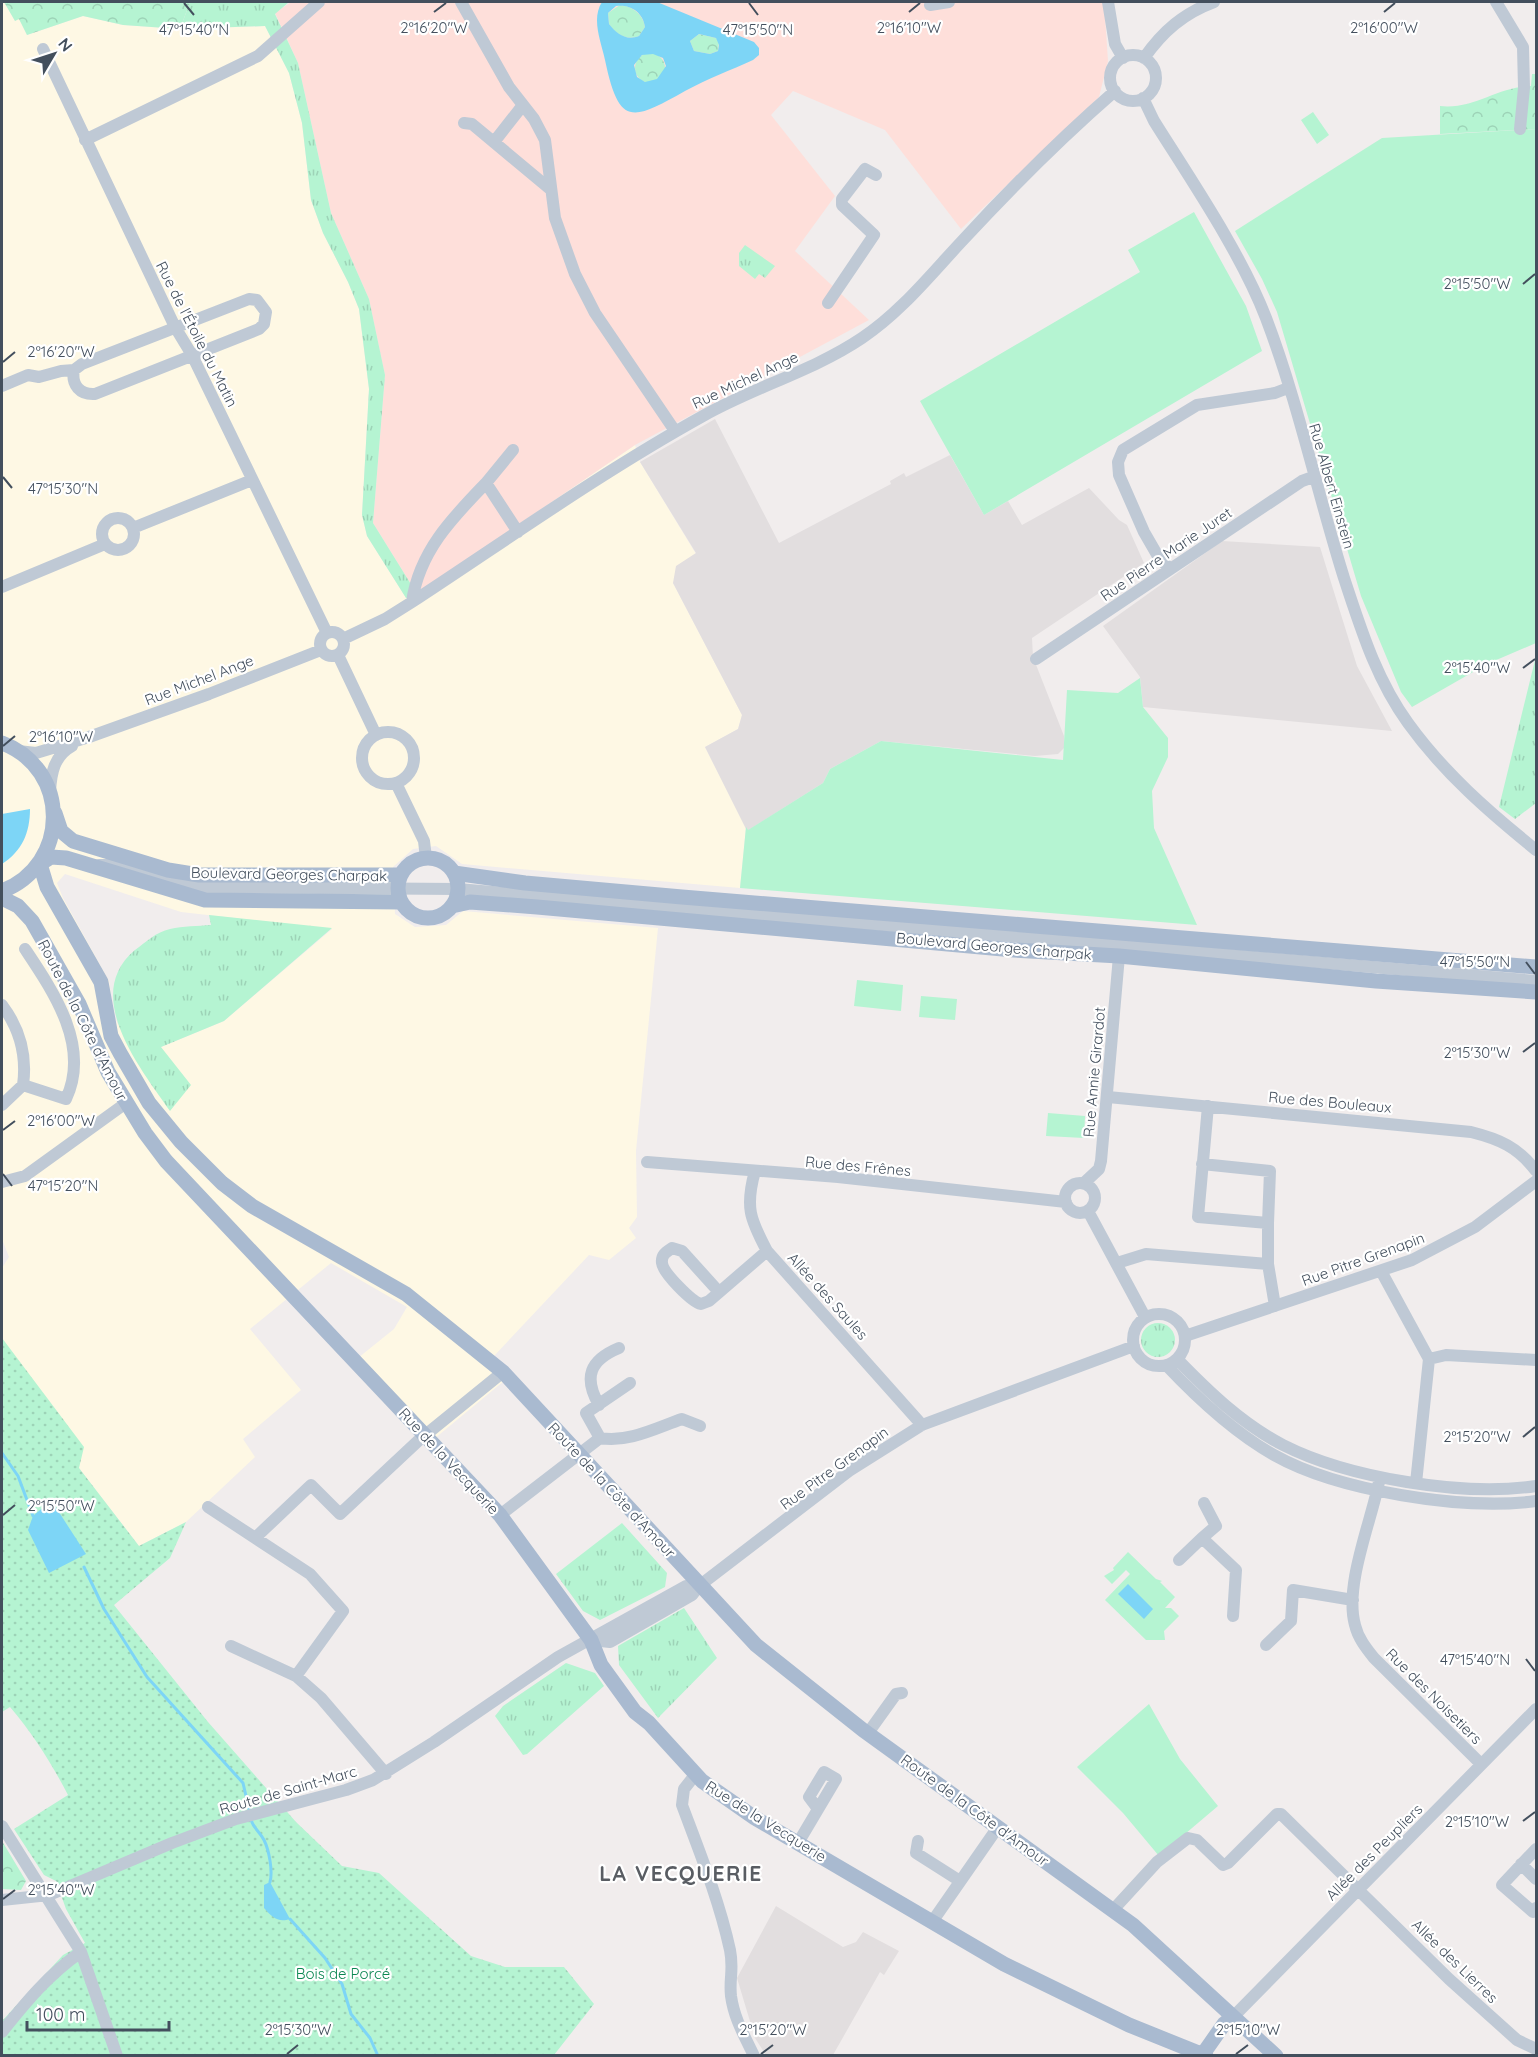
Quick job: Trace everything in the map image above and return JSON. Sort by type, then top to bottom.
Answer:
[{"type":"main road","points":[[2,743],[18,751],[37,768],[50,792],[55,813],[52,839],[40,864],[20,882],[2,891]]},
{"type":"main road","name":"Boulevard Georges Charpak","points":[[55,813],[61,831],[67,838],[168,870],[199,875],[381,875],[399,888],[412,914],[427,918],[441,915],[452,906],[480,902],[1014,950],[1119,956],[1376,981],[1536,992]]},
{"type":"main road","name":"Boulevard Georges Charpak","points":[[40,864],[51,857],[92,865],[137,881],[205,900],[383,903],[399,888]]},
{"type":"main road","points":[[399,888],[411,863],[426,858],[442,861],[454,873],[458,889],[452,906]]},
{"type":"main road","name":"Route de la Côte d'Amour","points":[[40,864],[47,887],[101,982],[111,1035],[129,1070],[149,1103],[189,1152],[222,1183],[252,1206],[406,1294],[503,1372],[621,1503],[639,1517],[699,1586],[756,1645],[868,1733],[1133,1925],[1276,2055]]},
{"type":"main road","name":"Boulevard Georges Charpak","points":[[454,873],[514,882],[694,898],[1536,968]]},
{"type":"main road","name":"Route de la Côte d'Amour","points":[[2,898],[18,906],[32,921],[79,1004],[100,1057],[126,1103],[166,1161],[305,1308]]},
{"type":"main road","name":"Rue de la Vecquerie","points":[[305,1308],[500,1515],[591,1640],[601,1665],[634,1712],[649,1723],[695,1775],[738,1807],[1034,1980],[1185,2052]]},
{"type":"main road","points":[[1185,2052],[1204,2055],[1224,2024],[1233,2017]]},
{"type":"street","points":[[85,140],[258,56],[280,39],[319,2]]},
{"type":"street","points":[[461,2],[509,87],[534,119],[545,140],[555,218],[575,274],[595,313],[675,431]]},
{"type":"street","points":[[930,5],[949,2]]},
{"type":"street","points":[[1108,2],[1115,44],[1123,58]]},
{"type":"street","points":[[1144,58],[1171,26],[1194,9],[1214,2]]},
{"type":"street","points":[[1496,2],[1523,47],[1524,88],[1520,129]]},
{"type":"street","name":"Rue de l'Étoile du Matin","points":[[43,49],[175,327],[192,355],[327,633]]},
{"type":"street","points":[[1135,55],[1144,58],[1153,67],[1156,80],[1152,91],[1143,98],[1131,101],[1124,99],[1115,91],[1111,75],[1115,64],[1123,58],[1135,55]]},
{"type":"street","name":"Rue Michel Ange","points":[[343,639],[412,602],[591,483],[675,431],[713,410],[839,352],[872,331],[918,290],[1052,145],[1115,91]]},
{"type":"street","name":"Rue Albert Einstein","points":[[1143,98],[1154,121],[1249,280],[1265,317],[1364,639],[1379,676],[1424,744],[1467,792],[1536,850]]},
{"type":"street","points":[[494,142],[523,105]]},
{"type":"street","points":[[464,123],[472,124],[550,189]]},
{"type":"street","points":[[828,303],[873,237],[868,228],[842,205],[842,199],[865,169],[876,175]]},
{"type":"street","points":[[2,386],[28,375],[39,378],[61,371],[74,370],[82,364],[249,299],[257,300],[263,306],[266,319],[259,329],[94,394],[80,391],[75,385],[74,370]]},
{"type":"street","points":[[1170,569],[1159,558],[1144,532],[1119,475],[1118,462],[1123,450],[1197,405],[1275,393],[1288,388]]},
{"type":"street","points":[[412,602],[415,584],[439,534],[513,450]]},
{"type":"street","name":"Rue Pierre Marie Juret","points":[[1036,659],[1302,481],[1313,477]]},
{"type":"street","points":[[133,528],[252,480]]},
{"type":"street","points":[[486,483],[518,532]]},
{"type":"street","points":[[124,520],[133,528],[132,541],[126,548],[116,550],[105,544],[102,533],[110,521],[124,520]]},
{"type":"street","points":[[5,586],[105,544]]},
{"type":"street","points":[[334,632],[343,639],[343,650],[338,655],[330,656],[321,650],[321,638],[327,633],[334,632]]},
{"type":"street","name":"Rue Michel Ange","points":[[18,751],[36,753],[89,737],[209,694],[321,650]]},
{"type":"street","points":[[338,655],[376,735]]},
{"type":"street","points":[[397,734],[409,743],[413,751],[412,766],[404,779],[396,783],[381,783],[368,775],[364,768],[362,760],[365,746],[376,735],[397,734]]},
{"type":"street","name":"Rue Michel Ange","points":[[50,792],[52,770],[61,754],[89,737]]},
{"type":"street","points":[[396,783],[424,841],[426,858]]},
{"type":"street","points":[[102,850],[120,865]]},
{"type":"street","points":[[92,865],[120,865],[195,887],[458,889],[1536,981]]},
{"type":"street","points":[[23,1085],[66,1099],[73,1078],[74,1064],[70,1035],[58,1001],[25,949]]},
{"type":"street","name":"Rue Annie Girardot","points":[[1084,1183],[1099,1169],[1101,1164],[1119,956]]},
{"type":"street","points":[[2,1005],[23,1047],[25,1070],[23,1085],[2,1104]]},
{"type":"street","name":"Rue des Bouleaux","points":[[1108,1097],[1470,1132],[1500,1139],[1521,1154],[1536,1171]]},
{"type":"street","points":[[2,1182],[25,1176],[126,1103]]},
{"type":"street","points":[[1208,1106],[1198,1217],[1268,1223]]},
{"type":"street","name":"Rue des Frênes","points":[[647,1162],[838,1177],[1066,1203]]},
{"type":"street","points":[[1202,1164],[1270,1171],[1268,1263],[1275,1306]]},
{"type":"street","name":"Allée des Saules","points":[[755,1171],[751,1186],[750,1219],[767,1251],[922,1425]]},
{"type":"street","name":"Rue Pitre Grenapin","points":[[1185,1336],[1412,1260],[1475,1227],[1536,1181]]},
{"type":"street","points":[[1084,1183],[1091,1187],[1095,1197],[1094,1205],[1088,1211],[1077,1212],[1066,1203],[1066,1193],[1071,1186],[1084,1183]]},
{"type":"street","points":[[1088,1211],[1145,1317]]},
{"type":"street","points":[[719,1292],[682,1251],[672,1248],[665,1253],[662,1260],[664,1268],[694,1302],[701,1305],[719,1292],[767,1251]]},
{"type":"street","points":[[1117,1263],[1146,1254],[1268,1263]]},
{"type":"street","points":[[1381,1271],[1429,1359],[1416,1483]]},
{"type":"street","points":[[1171,1362],[1185,1344],[1185,1336],[1177,1321],[1162,1314],[1145,1317],[1135,1330],[1134,1346],[1137,1353],[1149,1364],[1171,1362],[1219,1401],[1282,1444],[1308,1456],[1416,1483],[1472,1490],[1511,1490],[1536,1486]]},
{"type":"street","name":"Rue Pitre Grenapin","points":[[591,1640],[610,1642],[692,1595],[699,1586],[849,1471],[922,1425],[1134,1346]]},
{"type":"street","points":[[598,1405],[591,1392],[589,1379],[594,1367],[606,1354],[619,1348]]},
{"type":"street","points":[[1429,1359],[1446,1355],[1536,1360]]},
{"type":"street","points":[[1171,1362],[1210,1410],[1276,1456],[1304,1469],[1378,1489],[1471,1503],[1510,1505],[1536,1501]]},
{"type":"street","points":[[255,1538],[311,1485],[340,1514],[425,1436],[503,1372]]},
{"type":"street","points":[[600,1438],[586,1413],[630,1383]]},
{"type":"street","points":[[500,1515],[577,1453],[600,1438],[610,1440],[634,1436],[682,1419],[700,1426]]},
{"type":"street","name":"Rue des Noisetiers","points":[[1381,1476],[1353,1600],[1354,1624],[1360,1639],[1374,1658],[1481,1764]]},
{"type":"street","points":[[1179,1560],[1216,1526],[1204,1503]]},
{"type":"street","points":[[208,1506],[310,1574],[343,1611],[296,1676]]},
{"type":"street","points":[[1202,1538],[1236,1570],[1233,1616]]},
{"type":"street","points":[[1266,1644],[1291,1621],[1293,1590],[1353,1600]]},
{"type":"street","name":"Route de Saint-Marc","points":[[2,1900],[47,1896],[172,1843],[239,1818],[346,1790],[386,1774],[558,1657],[591,1640]]},
{"type":"street","points":[[231,1646],[296,1676],[328,1706],[386,1774]]},
{"type":"street","points":[[868,1733],[896,1694],[902,1693]]},
{"type":"street","name":"Allée des Peupliers","points":[[1233,2017],[1481,1764],[1534,1716]]},
{"type":"street","points":[[695,1775],[684,1789],[681,1805],[719,1906],[734,1970],[730,1993],[732,2005],[738,2026],[754,2055]]},
{"type":"street","points":[[798,1843],[818,1809]]},
{"type":"street","name":"Allée des Lierres","points":[[1113,1910],[1157,1862],[1188,1838],[1197,1840],[1223,1865],[1228,1863],[1277,1814],[1286,1817],[1449,1979],[1517,2040],[1536,2049]]},
{"type":"street","points":[[2,1826],[81,1952],[117,2052]]},
{"type":"street","points":[[932,1922],[999,1827]]},
{"type":"street","points":[[918,1841],[916,1853],[960,1881]]},
{"type":"street","points":[[1536,1849],[1502,1885],[1533,1912],[1536,1908]]},
{"type":"street","points":[[1521,1864],[1536,1879]]},
{"type":"street","points":[[2,2032],[36,1990],[61,1965],[81,1952]]},
{"type":"shaded area","points":[[2,2],[15,21],[19,18],[27,35],[83,16],[123,25],[180,29],[265,26],[289,73],[302,123],[311,200],[323,233],[359,309],[369,389],[362,515],[367,536],[406,598],[417,594],[635,445],[640,462],[696,554],[673,583],[742,715],[738,729],[705,747],[746,827],[740,888],[462,864],[436,846],[413,849],[393,867],[395,914],[415,927],[446,925],[463,911],[658,928],[636,1151],[637,1217],[629,1228],[636,1238],[609,1260],[589,1255],[494,1356],[510,1376],[434,1439],[358,1358],[394,1329],[407,1307],[331,1263],[250,1329],[301,1390],[243,1439],[255,1457],[186,1522],[139,1546],[79,1468],[2,1338],[2,1268],[9,1257],[2,1239]],"holes":[[[65,874],[181,912],[332,929],[224,1021],[161,1047],[152,1086],[114,1017],[109,981],[57,883]]]},
{"type":"shaded area","points":[[291,2],[1104,2],[1108,61],[1099,97],[961,229],[885,130],[793,91],[771,115],[835,196],[795,251],[869,320],[635,445],[417,594],[373,523],[385,375],[369,299],[331,213],[298,63],[275,13]]},
{"type":"shaded area","points":[[715,419],[779,543],[891,484],[890,481],[904,473],[906,477],[950,455],[984,515],[1008,501],[1022,525],[1089,488],[1119,520],[1127,525],[1144,563],[1032,638],[1033,657],[1064,736],[1064,748],[1058,754],[1035,756],[881,741],[830,769],[823,783],[747,831],[705,747],[738,729],[742,715],[673,583],[676,566],[696,553],[640,462]]},
{"type":"shaded area","points":[[1222,541],[1320,547],[1357,666],[1392,731],[1143,707],[1140,677],[1103,626]]},
{"type":"shaded area","points":[[776,1906],[843,1947],[856,1942],[863,1932],[899,1951],[884,1975],[880,1972],[833,2055],[766,2055],[755,2038],[737,1978]]},
{"type":"green space","points":[[4,2],[190,2],[180,29],[123,25],[83,16],[27,35],[19,19],[15,21]]},
{"type":"green space","points":[[190,2],[289,2],[275,14],[298,63],[331,213],[369,299],[385,375],[373,523],[417,594],[406,598],[367,536],[362,515],[369,389],[359,309],[323,233],[311,200],[302,123],[289,73],[265,26],[180,29]]},
{"type":"green space","points":[[620,5],[633,9],[642,18],[645,27],[639,36],[630,38],[622,36],[609,24],[608,13]]},
{"type":"green space","points":[[699,34],[716,38],[719,42],[718,51],[710,54],[694,51],[690,41]]},
{"type":"green space","points":[[650,53],[661,57],[665,68],[661,79],[650,83],[639,79],[635,68],[639,57]]},
{"type":"green space","points":[[1532,74],[1536,74],[1536,129],[1440,134],[1440,106],[1464,105],[1508,90],[1531,86]]},
{"type":"green space","points":[[1313,112],[1329,135],[1317,144],[1301,120]]},
{"type":"green space","points":[[1536,129],[1536,643],[1487,664],[1412,707],[1401,692],[1361,596],[1277,312],[1262,279],[1235,231],[1382,138]]},
{"type":"green space","points":[[1194,212],[1246,306],[1262,351],[984,515],[920,401],[1140,272],[1128,250]]},
{"type":"green space","points":[[745,245],[775,266],[765,278],[759,274],[755,279],[739,266],[739,253]]},
{"type":"green space","points":[[1536,656],[1536,803],[1515,819],[1499,807]]},
{"type":"green space","points":[[1140,678],[1143,707],[1168,738],[1168,757],[1152,791],[1154,828],[1197,925],[740,888],[746,827],[748,830],[823,783],[830,769],[881,741],[1063,760],[1067,690],[1118,693]]},
{"type":"green space","points":[[209,915],[332,928],[224,1021],[161,1047],[191,1085],[170,1111],[144,1074],[121,1031],[114,1009],[113,988],[120,968],[135,950],[160,932],[211,925]]},
{"type":"green space","points":[[857,980],[903,985],[901,1011],[854,1006]]},
{"type":"green space","points":[[921,996],[957,999],[955,1020],[919,1017]]},
{"type":"green space","points":[[1048,1113],[1085,1116],[1084,1138],[1046,1136]]},
{"type":"green space","points":[[1158,1323],[1170,1328],[1175,1340],[1170,1352],[1158,1357],[1146,1352],[1141,1340],[1146,1328]]},
{"type":"green space","name":"Bois de Porcé","points":[[2,1338],[84,1447],[79,1468],[139,1546],[186,1522],[170,1558],[114,1605],[208,1722],[296,1822],[342,1866],[379,1873],[471,1956],[505,1967],[564,1967],[594,2004],[554,2055],[2,2055],[2,2021],[63,1955],[85,1943],[66,1909],[56,1881],[44,1875],[14,1829],[68,1795],[42,1750],[18,1717],[10,1707],[2,1712]]},
{"type":"green space","points":[[622,1523],[667,1573],[665,1587],[600,1620],[583,1611],[556,1574]]},
{"type":"green space","points":[[1128,1552],[1156,1579],[1162,1581],[1160,1582],[1175,1597],[1165,1608],[1171,1608],[1179,1616],[1164,1631],[1165,1640],[1146,1640],[1105,1600],[1130,1574],[1126,1570],[1112,1584],[1104,1576],[1114,1570],[1113,1568]]},
{"type":"green space","points":[[684,1608],[717,1658],[658,1718],[619,1665],[618,1646]]},
{"type":"green space","points":[[566,1663],[595,1673],[604,1686],[527,1754],[523,1755],[495,1716],[503,1706]]},
{"type":"green space","points":[[1149,1704],[1180,1759],[1218,1806],[1159,1856],[1123,1813],[1077,1767]]},
{"type":"green space","points":[[2,1841],[26,1881],[21,1890],[2,1889]]},
{"type":"water","points":[[602,2],[657,2],[754,42],[759,48],[759,55],[753,60],[702,82],[652,108],[630,112],[622,107],[610,82],[598,30],[599,9]],"holes":[[[616,6],[626,6],[639,13],[645,27],[639,36],[630,38],[622,36],[609,24],[608,13]],[[699,34],[716,38],[719,45],[718,51],[710,54],[694,51],[690,41]],[[653,54],[663,58],[666,66],[657,79],[645,82],[637,77],[634,65],[642,55]]]},
{"type":"water","points":[[30,809],[24,841],[2,864],[2,814]]},
{"type":"water","points":[[46,1505],[55,1506],[86,1554],[49,1573],[28,1530],[33,1516]]},
{"type":"water","points":[[1128,1584],[1153,1609],[1144,1619],[1118,1594]]},
{"type":"water","points":[[270,1882],[290,1919],[276,1918],[264,1908],[264,1885]]},
{"type":"waterway","points":[[2,1453],[18,1476],[33,1516]]},
{"type":"waterway","points":[[84,1567],[104,1609],[147,1677],[243,1783],[250,1813]]},
{"type":"waterway","points":[[251,1820],[267,1849],[271,1867],[270,1882]]},
{"type":"waterway","points":[[290,1919],[325,1958],[342,1984],[351,2014],[370,2038],[378,2056]]},
{"type":"district","name":"LA VECQUERIE","points":[[681,1873]]}]
